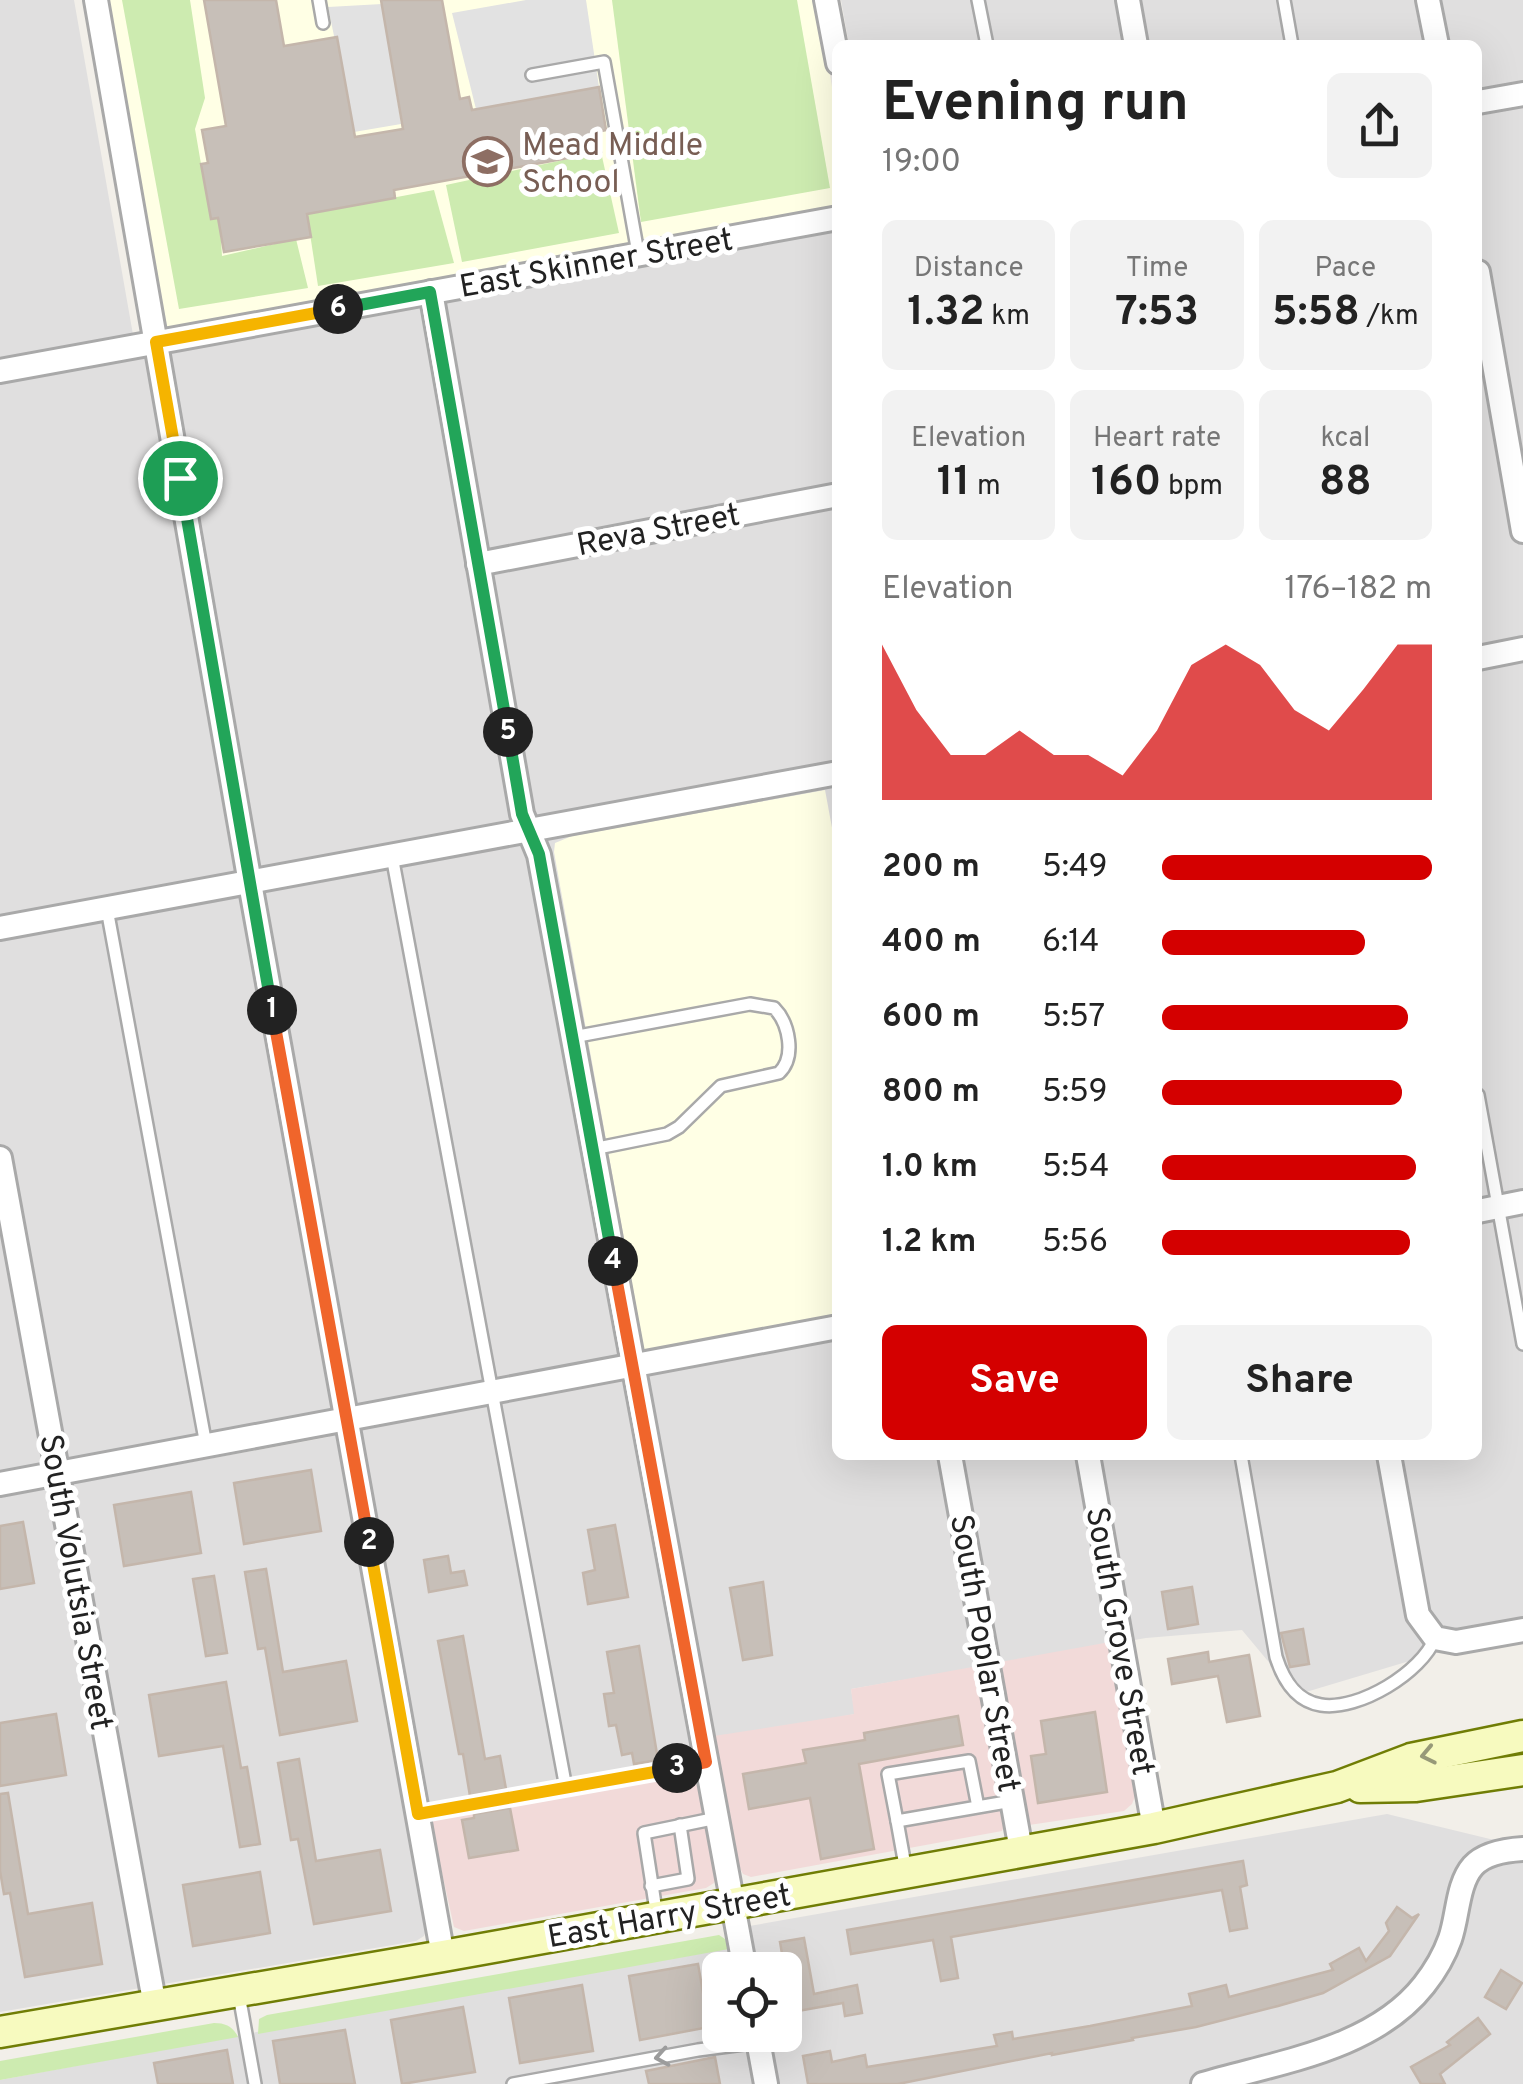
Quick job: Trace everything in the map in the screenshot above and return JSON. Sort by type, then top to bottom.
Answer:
[{"type":"main road","name":"East Harry Street","points":[[0,2032],[1154,1828],[1337,1787],[1410,1759],[1523,1736]]},
{"type":"main road","name":"East Harry Street","points":[[1337,1787],[1416,1786],[1523,1770]]},
{"type":"street","points":[[96,0],[443,1956]]},
{"type":"street","points":[[826,0],[834,40]]},
{"type":"street","points":[[1128,0],[1135,40]]},
{"type":"street","points":[[1428,0],[1435,40]]},
{"type":"street","points":[[1482,101],[1523,94]]},
{"type":"street","name":"East Skinner Street","points":[[0,371],[832,219]]},
{"type":"street","points":[[430,292],[522,814],[537,846],[742,1952]]},
{"type":"street","points":[[1482,295],[1523,531]]},
{"type":"street","name":"Reva Street","points":[[478,564],[832,496]]},
{"type":"street","points":[[1482,657],[1523,650]]},
{"type":"street","points":[[0,928],[832,774]]},
{"type":"street","name":"South Volutsia Street","points":[[0,1158],[155,2006]]},
{"type":"street","points":[[1487,1209],[1523,1202]]},
{"type":"street","points":[[0,1484],[832,1328]]},
{"type":"street","name":"South Poplar Street","points":[[951,1460],[1021,1850]]},
{"type":"street","name":"South Grove Street","points":[[1089,1460],[1154,1828]]},
{"type":"street","points":[[1389,1460],[1418,1615],[1435,1638],[1456,1642],[1523,1630]]},
{"type":"street","points":[[1203,2084],[1337,2045],[1400,2010],[1439,1964],[1451,1938],[1466,1876],[1483,1859],[1523,1849]]},
{"type":"street","points":[[760,2052],[766,2084]]},
{"type":"lane","points":[[320,0],[323,23]]},
{"type":"lane","points":[[978,0],[985,40]]},
{"type":"lane","points":[[1284,0],[1291,40]]},
{"type":"lane","points":[[532,75],[604,62],[638,253]]},
{"type":"lane","points":[[392,856],[566,1788]]},
{"type":"lane","points":[[107,909],[206,1446]]},
{"type":"lane","points":[[573,1037],[750,1004],[774,1008],[785,1024],[788,1056],[785,1068],[778,1073],[722,1086],[680,1127],[667,1134],[593,1148]]},
{"type":"lane","points":[[1482,1146],[1487,1209],[1523,1344]]},
{"type":"lane","points":[[1242,1460],[1276,1657],[1282,1676],[1296,1695],[1320,1706],[1348,1704],[1388,1687],[1428,1656],[1435,1638]]},
{"type":"lane","points":[[906,1872],[888,1774],[969,1761],[978,1807]]},
{"type":"lane","points":[[418,1814],[706,1762]]},
{"type":"lane","points":[[897,1821],[1012,1801]]},
{"type":"lane","points":[[657,1917],[644,1833],[717,1818]]},
{"type":"lane","points":[[651,1886],[688,1879],[680,1825]]},
{"type":"lane","points":[[238,1992],[255,2084]]},
{"type":"lane","points":[[513,2084],[702,2049]]},
{"type":"shaded area","points":[[0,0],[74,0],[135,346],[832,223],[832,1460],[1482,1460],[1482,40],[848,40],[841,0],[1523,0],[1523,1627],[1296,1695],[1242,1630],[1146,1638],[851,1689],[855,1714],[728,1738],[686,1766],[418,1815],[427,1927],[424,1936],[416,1941],[0,2012],[0,1497],[329,1437],[326,1424],[0,1485]]},
{"type":"shaded area","name":"Mead Middle School","points":[[108,0],[817,0],[832,87],[832,208],[180,328],[167,326]]},
{"type":"shaded area","points":[[526,0],[586,0],[599,87],[476,109],[452,13]]},
{"type":"shaded area","points":[[382,4],[401,124],[354,132],[328,7]]},
{"type":"shaded area","points":[[825,790],[832,828],[832,1318],[652,1352],[644,1350],[554,852],[555,843],[572,836]]},
{"type":"shaded area","points":[[1110,1642],[1137,1791],[1132,1804],[1124,1811],[1029,1825],[1000,1662]]},
{"type":"shaded area","points":[[978,1666],[1006,1821],[1002,1831],[751,1877],[743,1874],[714,1736],[854,1714],[851,1689]]},
{"type":"shaded area","points":[[695,1757],[718,1874],[714,1883],[706,1888],[464,1931],[454,1927],[427,1805]]},
{"type":"shaded area","points":[[1387,1814],[1490,1839],[1523,1841],[1523,2084],[0,2084],[0,2080],[739,1942],[738,1928]]},
{"type":"green space","points":[[122,0],[190,0],[205,98],[195,129],[201,164],[220,225],[222,256],[296,239],[308,288],[179,309]]},
{"type":"green space","points":[[612,0],[797,0],[830,188],[641,222]]},
{"type":"green space","points":[[601,152],[619,233],[462,262],[446,185]]},
{"type":"green space","points":[[434,190],[454,263],[318,286],[307,214]]},
{"type":"green space","points":[[719,1935],[729,1949],[258,2034],[259,2019]]},
{"type":"green space","points":[[214,2023],[229,2026],[238,2037],[0,2080],[0,2061]]},
{"type":"building","name":"Mead Middle School","points":[[204,0],[276,0],[284,46],[337,37],[355,137],[403,129],[381,0],[442,0],[460,99],[469,97],[472,110],[599,87],[606,130],[597,132],[601,152],[394,190],[395,198],[307,214],[311,237],[224,252],[218,218],[211,219],[201,164],[208,163],[202,130],[226,126]]},
{"type":"building","points":[[311,1470],[321,1531],[244,1544],[234,1483]]},
{"type":"building","points":[[191,1492],[201,1553],[124,1566],[114,1505]]},
{"type":"building","points":[[23,1522],[34,1583],[0,1589],[0,1526]]},
{"type":"building","points":[[615,1525],[628,1597],[588,1604],[583,1573],[595,1570],[588,1530]]},
{"type":"building","points":[[448,1556],[451,1573],[464,1571],[467,1585],[429,1592],[424,1560]]},
{"type":"building","points":[[266,1569],[283,1672],[346,1661],[357,1721],[280,1735],[265,1648],[258,1649],[245,1572]]},
{"type":"building","points":[[214,1576],[227,1653],[206,1656],[193,1579]]},
{"type":"building","points":[[763,1582],[772,1655],[743,1660],[730,1588]]},
{"type":"building","points":[[1192,1587],[1198,1624],[1168,1629],[1162,1592]]},
{"type":"building","points":[[1303,1629],[1309,1664],[1290,1667],[1281,1633]]},
{"type":"building","points":[[463,1636],[485,1759],[500,1756],[506,1789],[470,1796],[438,1641]]},
{"type":"building","points":[[639,1646],[658,1760],[634,1764],[632,1753],[622,1755],[616,1725],[609,1726],[604,1694],[614,1693],[607,1652]]},
{"type":"building","points":[[1208,1652],[1209,1662],[1249,1655],[1260,1716],[1227,1722],[1218,1676],[1172,1684],[1168,1659]]},
{"type":"building","points":[[226,1682],[241,1768],[247,1767],[260,1844],[240,1847],[223,1746],[159,1756],[149,1695]]},
{"type":"building","points":[[1095,1712],[1107,1792],[1038,1803],[1031,1756],[1046,1754],[1041,1721]]},
{"type":"building","points":[[56,1714],[66,1775],[0,1786],[0,1723]]},
{"type":"building","points":[[958,1716],[963,1745],[859,1764],[874,1849],[821,1859],[810,1798],[749,1809],[743,1774],[806,1763],[803,1750],[865,1740],[864,1733]]},
{"type":"building","points":[[299,1759],[316,1861],[380,1850],[391,1911],[314,1924],[298,1839],[291,1840],[278,1763]]},
{"type":"building","points":[[8,1793],[28,1914],[92,1903],[102,1964],[25,1977],[10,1893],[4,1894],[0,1871],[0,1794]]},
{"type":"building","points":[[510,1808],[518,1850],[469,1858],[462,1820]]},
{"type":"building","points":[[1243,1861],[1247,1885],[1240,1887],[1247,1928],[1230,1931],[1222,1890],[951,1937],[958,1978],[941,1981],[933,1940],[851,1954],[847,1930]]},
{"type":"building","points":[[260,1872],[270,1933],[193,1946],[183,1885]]},
{"type":"building","points":[[1397,1907],[1412,1918],[1419,1914],[1390,1956],[1323,1993],[1196,2027],[898,2084],[808,2084],[803,2056],[830,2051],[832,2062],[865,2055],[867,2067],[997,2046],[994,2035],[1012,2032],[1013,2039],[1090,2026],[1192,2006],[1189,1994],[1226,1985],[1229,1997],[1333,1970],[1330,1964],[1359,1948],[1366,1961],[1389,1931],[1386,1923]]},
{"type":"building","points":[[804,1938],[814,1994],[857,1985],[862,2013],[845,2016],[843,2003],[802,2010],[802,1952],[782,1952],[780,1942]]},
{"type":"building","points":[[698,1964],[702,2028],[640,2040],[629,1976]]},
{"type":"building","points":[[1501,1970],[1522,1983],[1506,2009],[1485,1997]]},
{"type":"building","points":[[582,1985],[593,2051],[520,2063],[509,1998]]},
{"type":"building","points":[[463,2007],[475,2072],[402,2084],[391,2020]]},
{"type":"building","points":[[1478,2018],[1490,2034],[1440,2074],[1445,2084],[1421,2084],[1411,2067],[1450,2045],[1447,2042]]},
{"type":"building","points":[[345,2030],[355,2084],[280,2084],[273,2041]]},
{"type":"building","points":[[227,2050],[233,2084],[158,2084],[154,2063]]},
{"type":"building","points":[[715,2057],[720,2084],[649,2084],[646,2071]]},
{"type":"place","name":"Mead Middle School","points":[[487,162]]},
{"type":"route","points":[[430,292],[522,814],[539,854],[706,1762],[418,1814],[180,478],[156,342],[430,292]]}]
